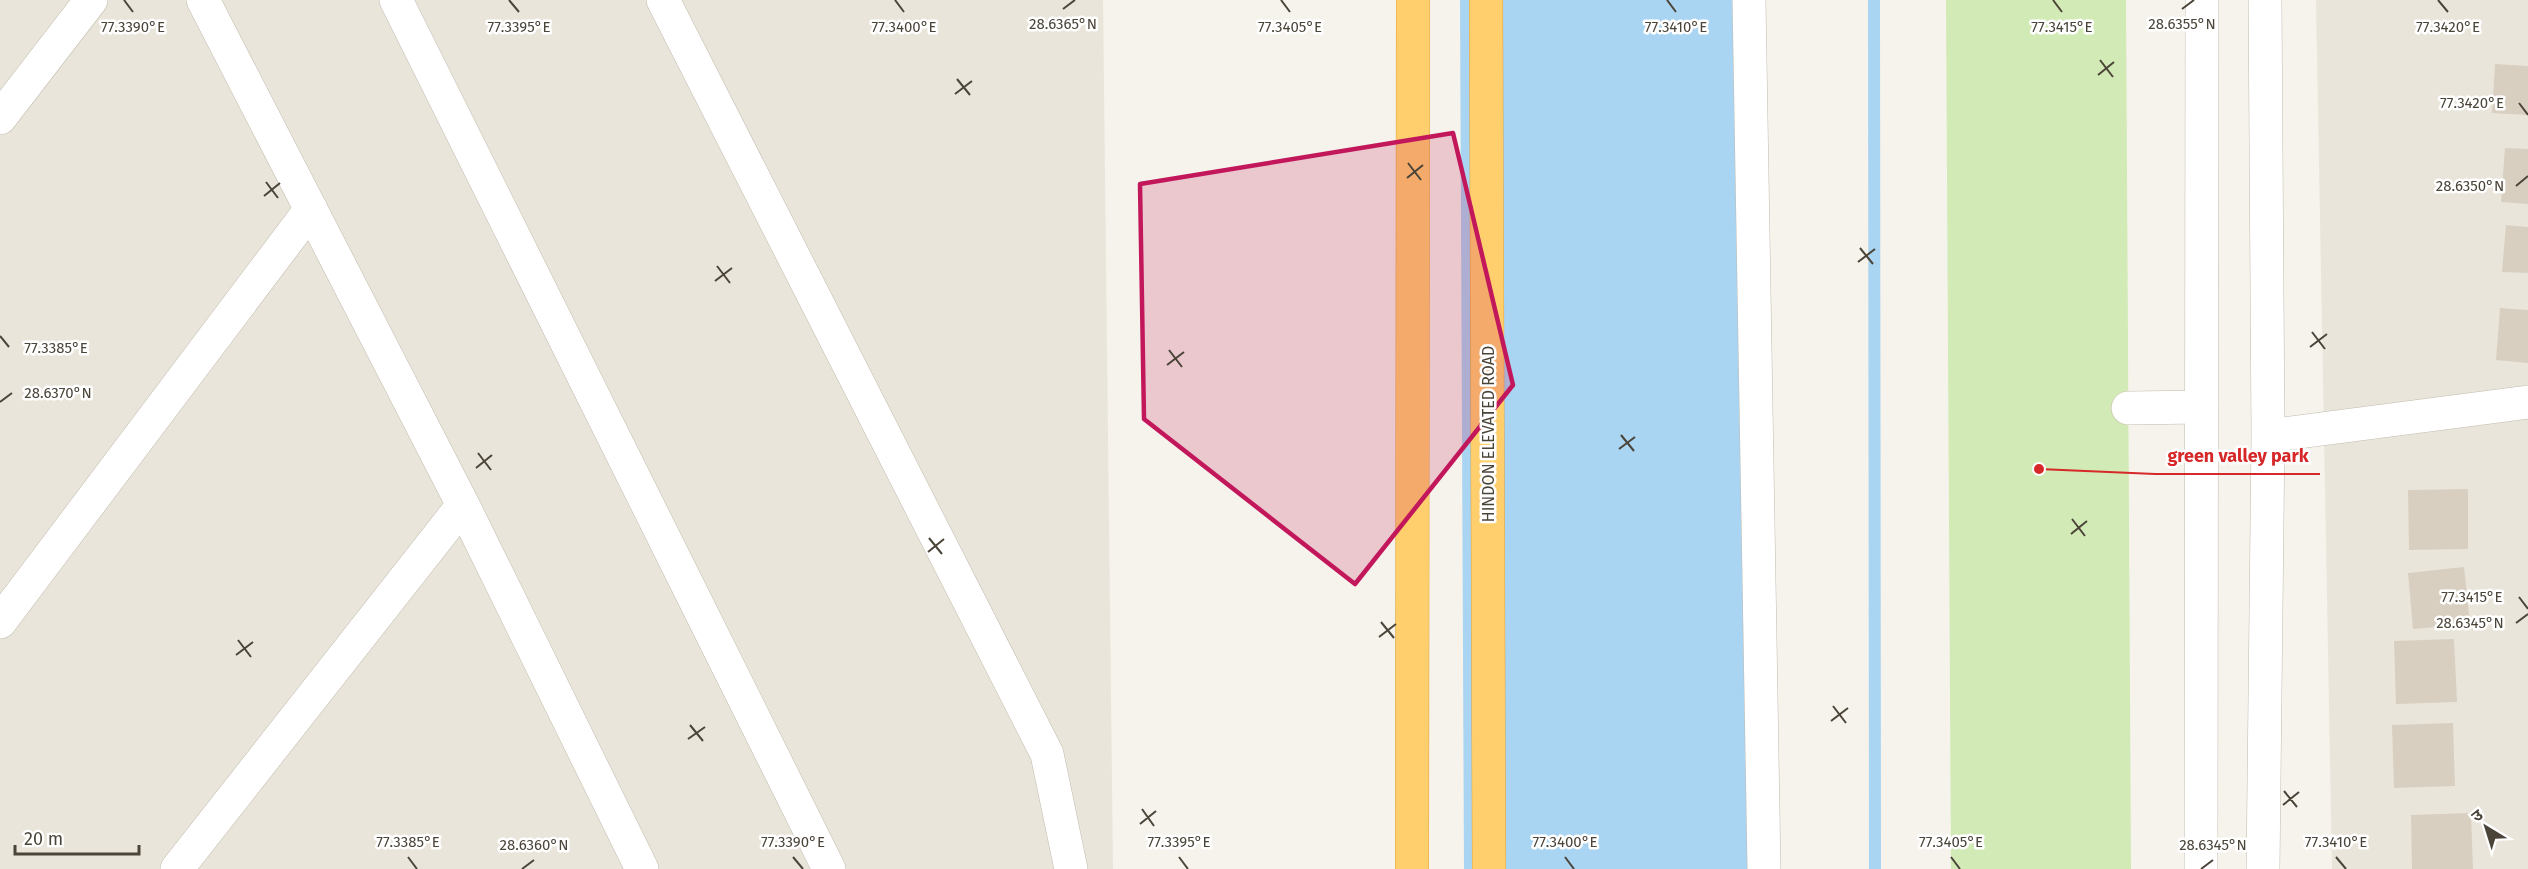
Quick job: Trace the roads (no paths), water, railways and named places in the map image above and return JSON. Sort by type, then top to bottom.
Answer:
[{"type":"highway","points":[[1412,869],[1413,0]]},
{"type":"highway","name":"HINDON ELEVATED ROAD","points":[[1486,0],[1489,869]]},
{"type":"street","points":[[0,118],[91,0]]},
{"type":"street","points":[[203,0],[463,505],[642,869]]},
{"type":"street","points":[[396,0],[829,869]]},
{"type":"street","points":[[663,0],[1047,754],[1071,869],[1059,869]]},
{"type":"street","points":[[1749,0],[1764,869]]},
{"type":"street","points":[[2201,869],[2202,0]]},
{"type":"street","points":[[2263,869],[2268,436],[2265,0]]},
{"type":"street","points":[[0,622],[311,209]]},
{"type":"street","points":[[2268,436],[2528,402]]},
{"type":"street","points":[[2128,408],[2202,407]]},
{"type":"street","points":[[177,869],[463,505]]},
{"type":"water","points":[[1460,0],[1740,0],[1749,869],[1464,869]]},
{"type":"waterway","points":[[1874,0],[1875,869]]},
{"type":"place","name":"green valley park","points":[[2039,469]]}]
